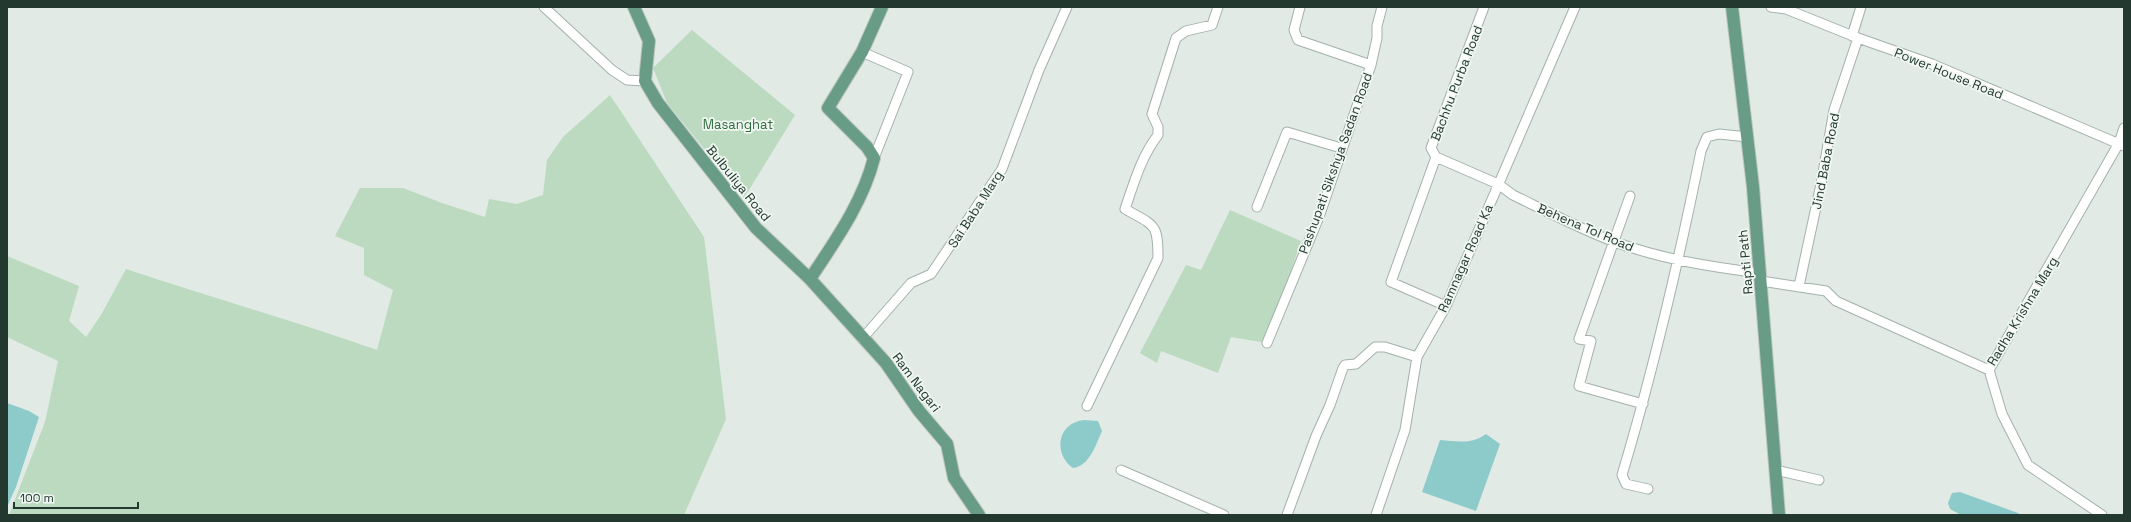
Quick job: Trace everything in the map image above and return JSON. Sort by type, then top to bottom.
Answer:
[{"type":"main road","points":[[634,7],[649,42],[645,81]]},
{"type":"main road","points":[[810,279],[841,231],[866,185],[874,158],[868,146],[828,108],[862,52],[882,7]]},
{"type":"main road","name":"Rapti Path","points":[[1732,7],[1748,137],[1761,277],[1779,515]]},
{"type":"main road","name":"Bulbuliya Road","points":[[645,81],[658,102],[756,228],[810,279]]},
{"type":"main road","name":"Ram Nagari","points":[[810,279],[886,363],[919,411],[947,444],[954,478],[979,515]]},
{"type":"street","points":[[544,7],[612,70],[627,80],[645,81]]},
{"type":"street","name":"Sai Baba Marg","points":[[862,338],[911,283],[931,274],[1002,169],[1039,70],[1067,7]]},
{"type":"street","points":[[1087,406],[1158,258],[1158,235],[1151,224],[1125,209],[1140,166],[1151,144],[1158,136],[1158,127],[1152,114],[1176,38],[1186,31],[1212,25],[1218,7]]},
{"type":"street","name":"Pashupati Sikshya Sadan Road","points":[[1267,343],[1318,217],[1371,65],[1298,40],[1294,30],[1300,7]]},
{"type":"street","points":[[1371,65],[1377,38],[1377,26],[1382,7]]},
{"type":"street","name":"Bachhu Purba Road","points":[[1446,306],[1391,282],[1436,157],[1431,148],[1484,7]]},
{"type":"street","name":"Ramnagar Road Ka","points":[[1376,515],[1405,430],[1417,357],[1446,306],[1575,7]]},
{"type":"street","name":"Power House Road","points":[[1771,7],[1786,9],[1855,37],[1932,64],[2122,145]]},
{"type":"street","name":"Jind Baba Road","points":[[1799,286],[1822,184],[1834,110],[1855,37],[1861,7]]},
{"type":"street","points":[[862,52],[908,72],[874,158]]},
{"type":"street","name":"Radha Krishna Marg","points":[[1761,277],[1826,291],[1836,301],[1989,370],[2122,145],[2124,128]]},
{"type":"street","points":[[1257,207],[1287,132],[1341,148]]},
{"type":"street","points":[[1648,489],[1626,484],[1622,475],[1643,404],[1680,260],[1701,151],[1706,137],[1719,134],[1748,137]]},
{"type":"street","name":"Behena Tol Road","points":[[1436,157],[1498,184],[1513,195],[1614,242],[1645,252],[1761,277]]},
{"type":"street","points":[[1630,196],[1580,339],[1591,341],[1579,386],[1643,404]]},
{"type":"street","points":[[1287,515],[1316,436],[1330,405],[1345,365],[1356,364],[1375,347],[1385,348],[1417,357]]},
{"type":"street","points":[[1989,370],[2002,414],[2028,465],[2102,515]]},
{"type":"street","points":[[1121,470],[1224,515]]},
{"type":"street","points":[[1776,470],[1819,480]]},
{"type":"green space","name":"Masanghat","points":[[692,30],[795,115],[744,198],[667,103],[653,68]]},
{"type":"green space","points":[[610,95],[704,237],[726,419],[684,515],[9,515],[45,422],[58,361],[7,337],[7,256],[79,286],[69,321],[86,337],[101,315],[126,269],[377,350],[393,290],[364,275],[364,248],[335,236],[360,188],[403,188],[485,217],[489,199],[517,204],[543,195],[547,160],[563,137]]},
{"type":"green space","points":[[1230,210],[1301,241],[1267,343],[1231,337],[1218,373],[1161,351],[1157,363],[1140,353],[1186,265],[1201,270]]},
{"type":"water","points":[[7,403],[29,411],[39,417],[16,487],[7,507]]},
{"type":"water","points":[[1084,420],[1098,421],[1102,431],[1092,454],[1084,463],[1073,468],[1062,455],[1061,440],[1063,433],[1068,427],[1075,422]]},
{"type":"water","points":[[1486,434],[1500,444],[1476,511],[1422,492],[1440,440],[1469,441],[1475,440]]},
{"type":"water","points":[[1960,492],[2021,515],[1961,515],[1950,509],[1948,503],[1952,493]]}]
